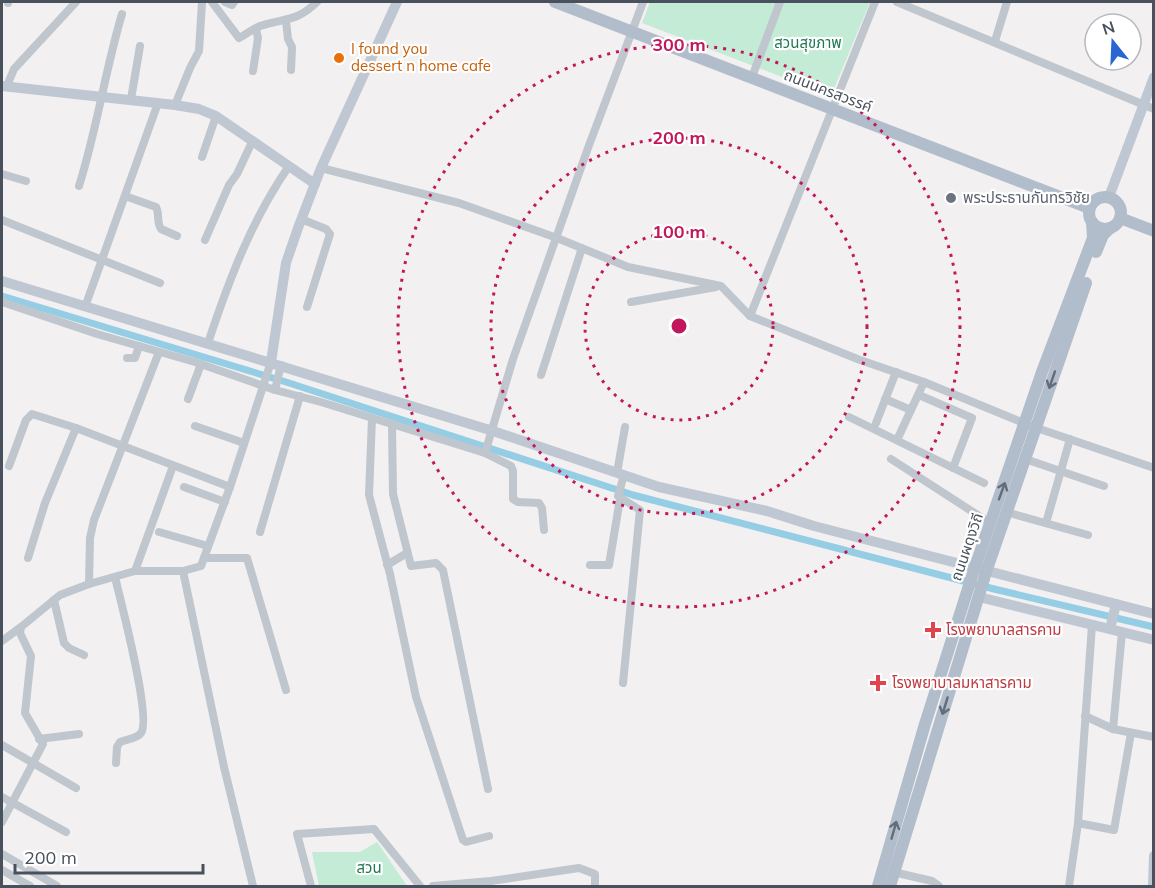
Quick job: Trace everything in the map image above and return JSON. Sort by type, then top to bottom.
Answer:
[{"type":"main road","name":"ถนนนครสวรรค์","points":[[555,2],[1089,208]]},
{"type":"main road","points":[[1109,197],[1118,203],[1120,218],[1114,226],[1100,228],[1092,222],[1089,208],[1097,198],[1109,197]]},
{"type":"main road","points":[[1120,218],[1154,231]]},
{"type":"main road","name":"ถนนผดุงวิถี","points":[[980,571],[1006,512],[1030,426],[1042,372],[1093,238],[1092,222]]},
{"type":"main road","name":"ถนนผดุงวิถี","points":[[890,886],[976,592],[990,523],[1030,426],[1100,240],[1110,228]]},
{"type":"main road","name":"ถนนผดุงวิถี","points":[[878,886],[925,724],[976,592]]},
{"type":"street","points":[[76,2],[14,69],[4,86],[131,99],[199,109],[216,116],[315,184]]},
{"type":"street","points":[[175,105],[199,51],[202,2]]},
{"type":"street","points":[[212,2],[239,38],[256,29],[286,21],[306,12],[317,2]]},
{"type":"street","points":[[225,2],[232,5],[234,2]]},
{"type":"street","points":[[275,390],[286,263],[321,168],[397,2]]},
{"type":"street","points":[[486,452],[513,359],[588,148],[644,2]]},
{"type":"street","points":[[752,77],[780,2]]},
{"type":"street","points":[[750,316],[875,2]]},
{"type":"street","points":[[897,2],[1148,106]]},
{"type":"street","points":[[995,41],[1007,2]]},
{"type":"street","points":[[79,186],[103,96],[108,62],[122,14]]},
{"type":"street","points":[[286,21],[288,39],[292,47],[291,70]]},
{"type":"street","points":[[253,71],[258,38],[256,29]]},
{"type":"street","points":[[131,99],[140,46]]},
{"type":"street","points":[[1109,197],[1148,106],[1154,77]]},
{"type":"street","points":[[85,307],[158,103]]},
{"type":"street","points":[[202,157],[216,116]]},
{"type":"street","points":[[205,240],[224,195],[253,140]]},
{"type":"street","points":[[208,343],[243,247],[261,210],[289,166]]},
{"type":"street","points":[[321,168],[459,203],[557,238],[628,267],[721,286],[750,316],[860,360],[924,382],[1030,426],[1154,468]]},
{"type":"street","points":[[2,174],[26,181]]},
{"type":"street","points":[[125,195],[156,207],[158,211],[156,219],[161,229],[177,236]]},
{"type":"street","points":[[301,219],[326,229],[330,234],[307,307]]},
{"type":"street","points":[[2,220],[160,283]]},
{"type":"street","points":[[541,375],[582,248]]},
{"type":"street","points":[[2,281],[276,364],[659,487],[767,511],[980,571],[1154,614]]},
{"type":"street","points":[[631,302],[721,286]]},
{"type":"street","points":[[2,302],[201,364],[275,390],[486,452],[511,466],[513,499],[518,502],[539,503],[542,508],[544,530]]},
{"type":"street","points":[[127,358],[135,358],[139,346]]},
{"type":"street","points":[[89,584],[90,538],[94,520],[159,352]]},
{"type":"street","points":[[188,399],[201,364]]},
{"type":"street","points":[[2,641],[60,595],[89,584],[135,571],[183,571],[201,566],[264,386],[276,364]]},
{"type":"street","points":[[876,423],[896,372]]},
{"type":"street","points":[[897,440],[924,382]]},
{"type":"street","points":[[919,395],[972,418],[953,468]]},
{"type":"street","points":[[260,532],[300,396]]},
{"type":"street","points":[[885,399],[912,411]]},
{"type":"street","points":[[9,466],[26,420],[32,414],[76,428],[230,487]]},
{"type":"street","points":[[849,417],[984,483]]},
{"type":"street","points":[[372,418],[368,486],[416,697],[463,840],[466,842],[489,836]]},
{"type":"street","points":[[392,425],[393,494],[407,553],[411,566],[436,563],[443,570],[488,789]]},
{"type":"street","points":[[195,426],[244,443]]},
{"type":"street","points":[[590,565],[609,565],[619,497],[625,427]]},
{"type":"street","points":[[28,558],[45,503],[76,428]]},
{"type":"street","points":[[1046,523],[1070,439]]},
{"type":"street","points":[[891,459],[990,523]]},
{"type":"street","points":[[1031,461],[1104,486]]},
{"type":"street","points":[[135,571],[173,466]]},
{"type":"street","points":[[184,487],[225,502]]},
{"type":"street","points":[[619,497],[640,510],[623,683]]},
{"type":"street","points":[[1006,512],[1088,535]]},
{"type":"street","points":[[159,532],[208,546]]},
{"type":"street","points":[[387,565],[407,553]]},
{"type":"street","points":[[204,558],[247,558],[286,690]]},
{"type":"street","points":[[183,571],[224,767],[253,886]]},
{"type":"street","points":[[115,577],[137,676],[142,704],[143,729],[141,734],[120,742],[117,747],[117,763]]},
{"type":"street","points":[[976,592],[1154,640]]},
{"type":"street","points":[[54,600],[64,643],[84,655]]},
{"type":"street","points":[[1110,629],[1116,604]]},
{"type":"street","points":[[1069,886],[1078,823],[1092,625]]},
{"type":"street","points":[[2,822],[43,744],[25,713],[31,656],[21,633],[21,627]]},
{"type":"street","points":[[1113,729],[1122,632]]},
{"type":"street","points":[[1085,716],[1113,729],[1154,737]]},
{"type":"street","points":[[1078,823],[1114,830],[1131,733]]},
{"type":"street","points":[[39,739],[79,734]]},
{"type":"street","points":[[2,745],[76,788]]},
{"type":"street","points":[[2,797],[66,832]]},
{"type":"street","points":[[311,886],[297,834],[374,828],[420,886]]},
{"type":"street","points":[[2,854],[57,886]]},
{"type":"street","points":[[1153,886],[1154,856]]},
{"type":"street","points":[[433,886],[490,881],[579,868],[595,874],[595,886]]},
{"type":"street","points":[[2,870],[30,886]]},
{"type":"street","points":[[893,872],[932,881],[939,886]]},
{"type":"green space","name":"สวนสุขภาพ","points":[[650,2],[870,2],[831,96],[642,23]]},
{"type":"green space","name":"สวน","points":[[377,842],[407,886],[319,886],[312,852],[360,852]]},
{"type":"waterway","points":[[2,296],[286,382],[633,495],[994,589],[1154,627]]},
{"type":"place","name":"I found you dessert n home cafe","points":[[339,58]]},
{"type":"place","name":"พระประธานกันทรวิชัย","points":[[951,198]]},
{"type":"place","name":"โรงพยาบาลสารคาม","points":[[933,630]]},
{"type":"place","name":"โรงพยาบาลมหาสารคาม","points":[[878,683]]}]
